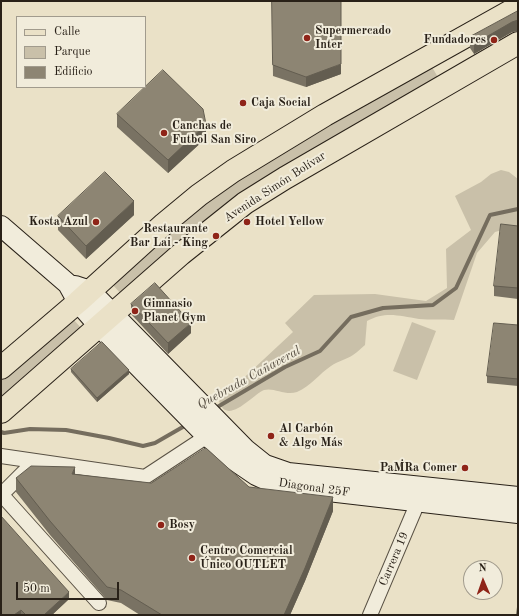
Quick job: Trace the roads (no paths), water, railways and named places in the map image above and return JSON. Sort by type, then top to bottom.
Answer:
[{"type":"main road","points":[[1,368],[78,292],[199,195],[233,171],[325,115],[518,7]]},
{"type":"main road","name":"Avenida Simón Bolívar","points":[[1,412],[181,254],[245,204],[291,175],[518,44]]},
{"type":"street","name":"Diagonal 25F","points":[[1,226],[78,292],[211,427],[244,467],[256,475],[271,482],[285,486],[419,494],[518,497]]},
{"type":"street","points":[[1,456],[145,477],[211,427]]},
{"type":"street","points":[[34,461],[1,495],[99,603]]},
{"type":"street","name":"Diagonal 25F","points":[[419,494],[518,513]]},
{"type":"street","name":"Carrera 19","points":[[370,615],[419,494]]},
{"type":"waterway","name":"Quebrada Cañaveral","points":[[214,409],[285,367],[320,351],[351,317],[383,308],[433,305],[456,288],[490,215],[518,209]]},
{"type":"waterway","name":"Quebrada Cañaveral","points":[[1,432],[4,433],[30,429],[66,430],[143,446],[155,443],[188,424]]},
{"type":"place","name":"Supermercado Inter","points":[[307,38]]},
{"type":"place","name":"Fundadores","points":[[494,40]]},
{"type":"place","name":"Caja Social","points":[[243,103]]},
{"type":"place","name":"Canchas de Futbol San Siro","points":[[164,133]]},
{"type":"place","name":"Kosta Azul","points":[[96,222]]},
{"type":"place","name":"Hotel Yellow","points":[[247,222]]},
{"type":"place","name":"Restaurante Bar Lai - King","points":[[216,236]]},
{"type":"place","name":"Gimnasio Planet Gym","points":[[135,311]]},
{"type":"place","name":"Al Carbón & Algo Más","points":[[271,436]]},
{"type":"place","name":"PaṀRa Comer","points":[[465,468]]},
{"type":"place","name":"Bosy","points":[[161,525]]},
{"type":"place","name":"Centro Comercial Único OUTLET","points":[[192,558]]}]
